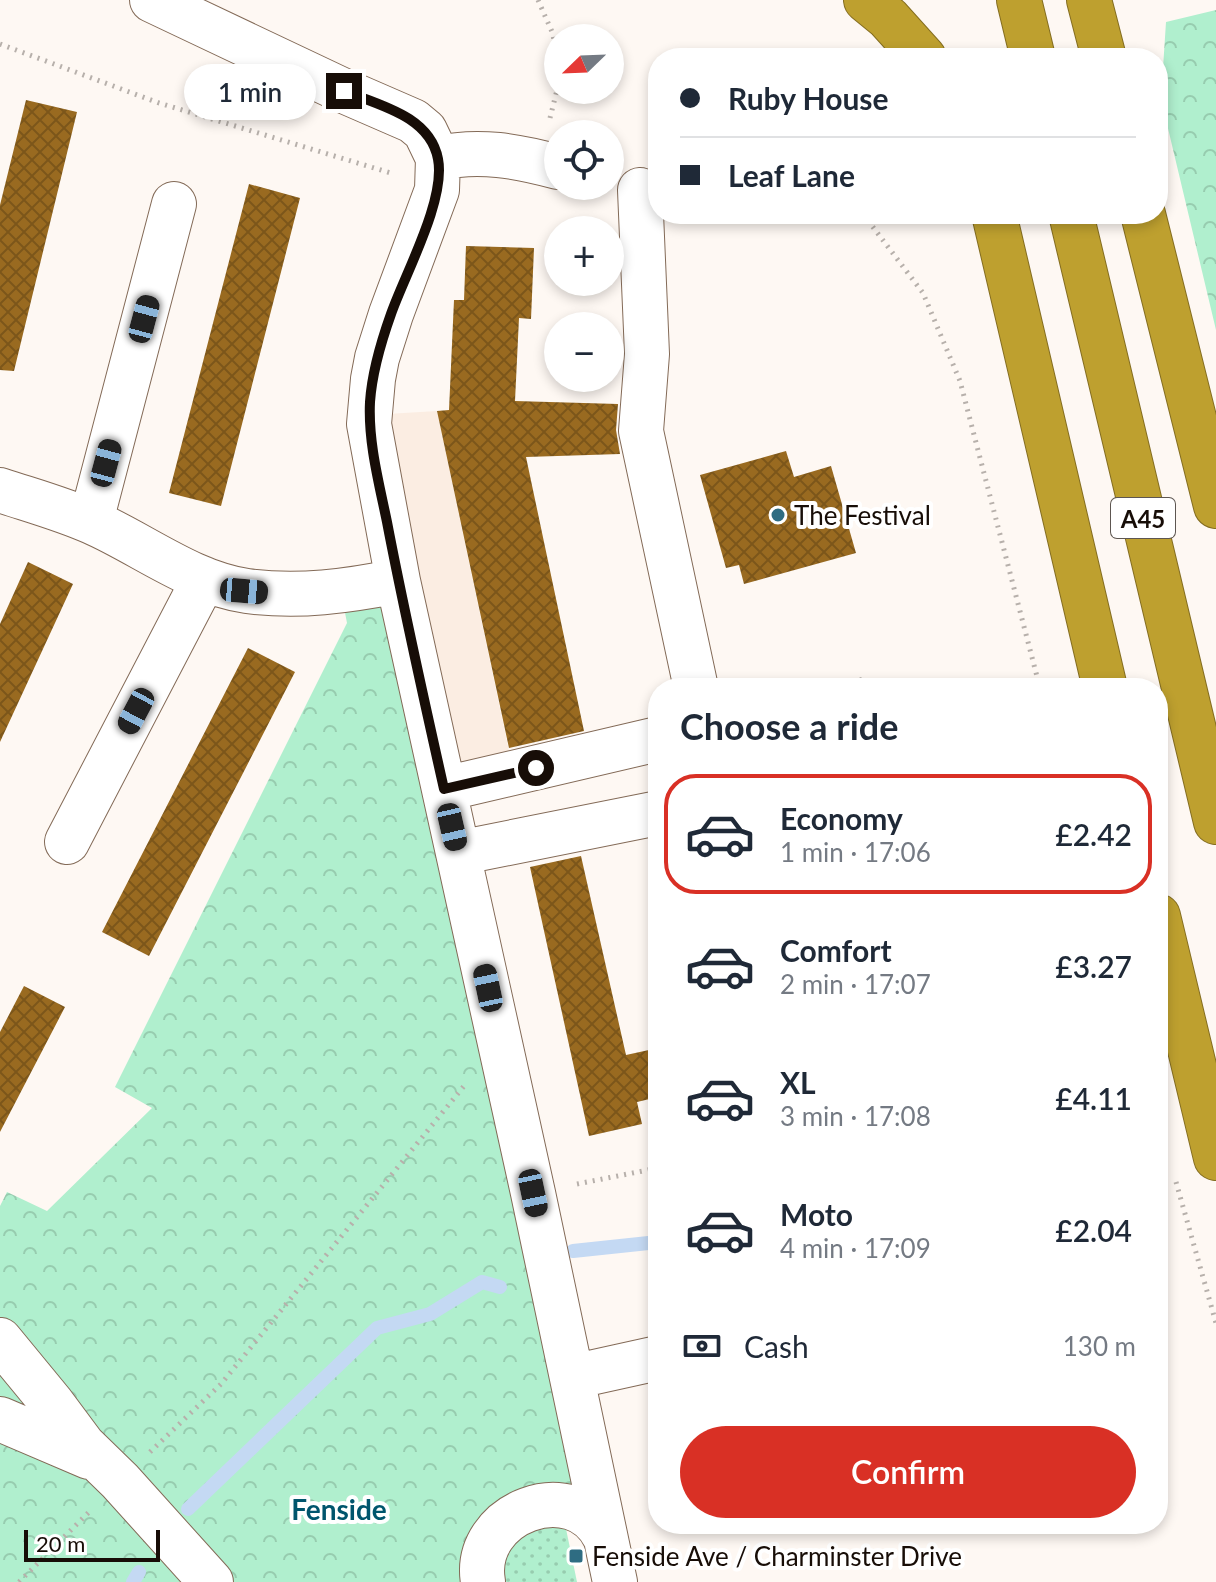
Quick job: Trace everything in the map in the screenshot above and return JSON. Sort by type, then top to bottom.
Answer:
[{"type":"highway","points":[[866,0],[888,18],[915,48]]},
{"type":"highway","points":[[996,224],[1103,678]]},
{"type":"highway","name":"A45","points":[[1073,224],[1216,822]]},
{"type":"highway","name":"A45","points":[[1146,224],[1216,506]]},
{"type":"highway","points":[[1168,958],[1216,1158]]},
{"type":"street","points":[[152,0],[413,121],[425,131],[438,158],[437,190],[384,335],[373,379],[370,400],[372,445],[398,581],[615,1582]]},
{"type":"street","points":[[438,158],[466,152],[492,153],[544,164]]},
{"type":"street","points":[[636,188],[647,354],[641,431],[694,678]]},
{"type":"street","points":[[91,521],[174,204]]},
{"type":"street","points":[[0,490],[91,521],[204,579],[244,591],[290,594],[341,592],[398,581]]},
{"type":"street","points":[[67,842],[204,579]]},
{"type":"street","points":[[444,789],[648,741]]},
{"type":"street","points":[[458,853],[648,815]]},
{"type":"street","points":[[0,1340],[83,1445],[190,1558]]},
{"type":"street","points":[[572,1377],[648,1360]]},
{"type":"street","points":[[0,1419],[66,1445],[109,1471]]},
{"type":"street","points":[[483,1582],[482,1554],[496,1529],[522,1511],[536,1507],[569,1507],[591,1518],[605,1537]]},
{"type":"path","points":[[538,0],[549,24]]},
{"type":"path","points":[[0,44],[159,103],[399,175],[438,158]]},
{"type":"path","points":[[871,224],[923,293],[960,381],[1037,678]]},
{"type":"path","points":[[19,1582],[109,1471],[221,1384],[500,1042]]},
{"type":"path","points":[[533,1193],[648,1170]]},
{"type":"path","points":[[1175,1175],[1216,1323]]},
{"type":"shaded area","points":[[437,411],[509,751],[455,764],[387,414]]},
{"type":"green space","points":[[1216,10],[1216,330],[1168,128],[1166,22]]},
{"type":"green space","points":[[398,581],[605,1537],[536,1507],[483,1582],[0,1582],[0,1206],[7,1192],[47,1211],[152,1108],[115,1087],[347,623],[341,592]]},
{"type":"green space","points":[[565,1524],[577,1582],[502,1582],[503,1553],[522,1530]]},
{"type":"building","points":[[26,100],[77,112],[14,371],[0,370],[0,205]]},
{"type":"building","points":[[249,184],[300,198],[221,506],[169,493]]},
{"type":"building","points":[[466,246],[534,248],[531,319],[519,318],[515,401],[618,404],[616,430],[620,454],[526,457],[584,731],[509,748],[437,411],[449,410],[454,300],[464,300]]},
{"type":"building","name":"The Festival","points":[[786,451],[794,477],[831,466],[856,553],[744,584],[739,565],[726,568],[700,475]]},
{"type":"building","points":[[28,562],[73,584],[0,742],[0,624]]},
{"type":"building","points":[[248,648],[295,672],[149,956],[102,932]]},
{"type":"building","points":[[581,856],[626,1055],[648,1050],[648,1099],[637,1102],[642,1124],[589,1136],[530,867]]},
{"type":"building","points":[[24,986],[65,1007],[0,1132],[0,1032]]},
{"type":"waterway","points":[[573,1251],[648,1243]]},
{"type":"waterway","points":[[188,1509],[377,1328],[430,1314],[482,1282],[500,1287]]},
{"type":"waterway","points":[[133,1582],[139,1572]]},
{"type":"place","name":"The Festival","points":[[778,515]]},
{"type":"place","name":"Fenside Ave / Charminster Drive","points":[[576,1556]]},
{"type":"district","name":"Fenside","points":[[339,1509]]},
{"type":"route","points":[[344,91],[413,121],[425,131],[438,158],[437,190],[377,358],[369,424],[398,581],[444,789],[536,768]]}]
